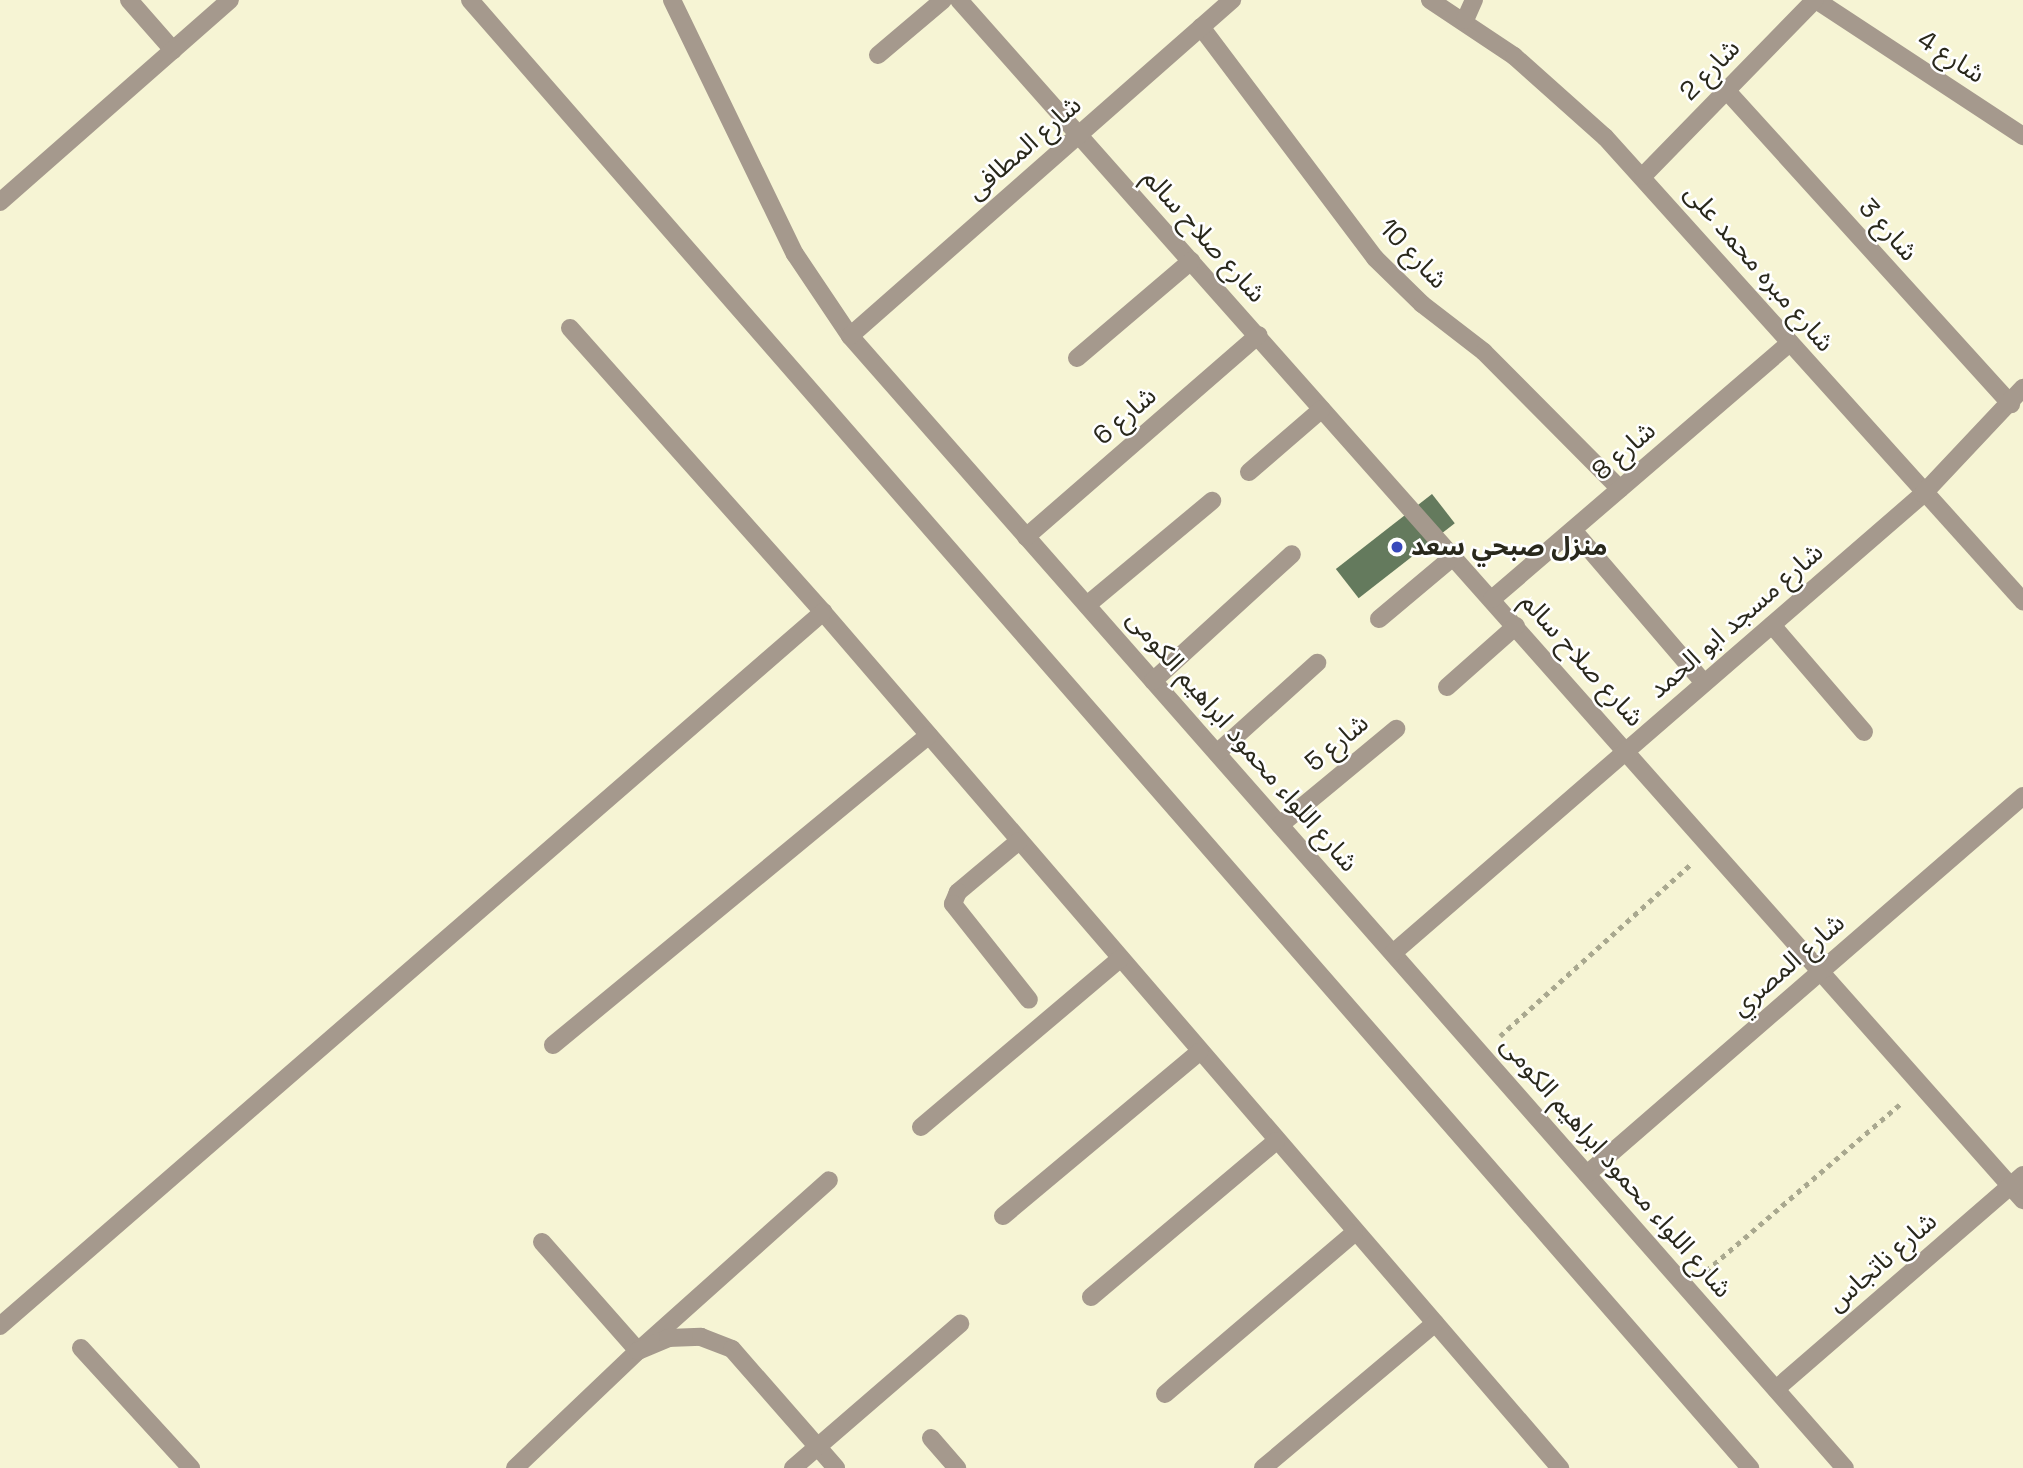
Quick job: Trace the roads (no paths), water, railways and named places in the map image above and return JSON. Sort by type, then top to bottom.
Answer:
[{"type":"street","points":[[129,0],[173,50]]},
{"type":"street","points":[[0,202],[230,0]]},
{"type":"street","points":[[470,0],[1751,1468]]},
{"type":"street","name":"شارع اللواء محمود ابراهيم الكومى","points":[[672,0],[795,254],[850,336],[1845,1468]]},
{"type":"street","points":[[878,55],[943,0]]},
{"type":"street","name":"شارع صلاح سالم","points":[[959,0],[1628,751],[1921,1085],[2017,1181],[2023,1200]]},
{"type":"street","name":"شارع المطافى","points":[[850,336],[1232,0]]},
{"type":"street","name":"شارع مبره محمد على","points":[[1430,0],[1465,20],[1561,94],[1643,176],[1923,494],[2023,601]]},
{"type":"street","points":[[1465,20],[1475,0]]},
{"type":"street","name":"شارع 2","points":[[1643,176],[1815,0]]},
{"type":"street","name":"شارع 4","points":[[1815,0],[2023,136]]},
{"type":"street","name":"شارع 10","points":[[1201,27],[1375,258],[1422,304],[1484,352],[1620,489]]},
{"type":"street","name":"شارع 3","points":[[1727,91],[2011,404]]},
{"type":"street","points":[[1077,358],[1191,261]]},
{"type":"street","points":[[570,328],[823,612],[1354,1233],[1560,1468]]},
{"type":"street","name":"شارع 6","points":[[1026,537],[1258,335]]},
{"type":"street","name":"شارع 8","points":[[1492,599],[1790,343]]},
{"type":"street","points":[[1923,494],[2011,404],[2023,388]]},
{"type":"street","points":[[1248,471],[1322,409]]},
{"type":"street","name":"شارع مسجد ابو الحمد","points":[[1393,953],[1923,494]]},
{"type":"street","points":[[1087,605],[1212,501]]},
{"type":"street","points":[[1573,530],[1704,683]]},
{"type":"street","points":[[1153,681],[1292,554]]},
{"type":"street","points":[[1379,619],[1454,556]]},
{"type":"street","points":[[0,1326],[823,612]]},
{"type":"street","points":[[1772,625],[1864,732]]},
{"type":"street","points":[[1447,687],[1516,626]]},
{"type":"street","points":[[1217,753],[1317,663]]},
{"type":"street","name":"شارع 5","points":[[1280,825],[1396,729]]},
{"type":"street","points":[[553,1045],[929,735]]},
{"type":"street","name":"شارع المصري","points":[[1587,1174],[2023,796]]},
{"type":"street","points":[[1019,841],[958,892],[953,904],[1029,1000]]},
{"type":"street","points":[[921,1128],[1120,959]]},
{"type":"street","points":[[1003,1216],[1199,1052]]},
{"type":"street","points":[[1091,1297],[1276,1142]]},
{"type":"street","points":[[514,1468],[638,1351],[828,1180]]},
{"type":"street","name":"شارع ناتجاس","points":[[1776,1389],[2017,1181]]},
{"type":"street","points":[[1165,1394],[1354,1233]]},
{"type":"street","points":[[542,1242],[638,1351]]},
{"type":"street","points":[[793,1468],[960,1324]]},
{"type":"street","points":[[1263,1468],[1434,1324]]},
{"type":"street","points":[[638,1351],[668,1338],[701,1337],[732,1349],[836,1468]]},
{"type":"street","points":[[81,1348],[191,1468]]},
{"type":"street","points":[[931,1438],[957,1468]]},
{"type":"place","name":"منزل صبحي سعد","points":[[1397,547]]}]
